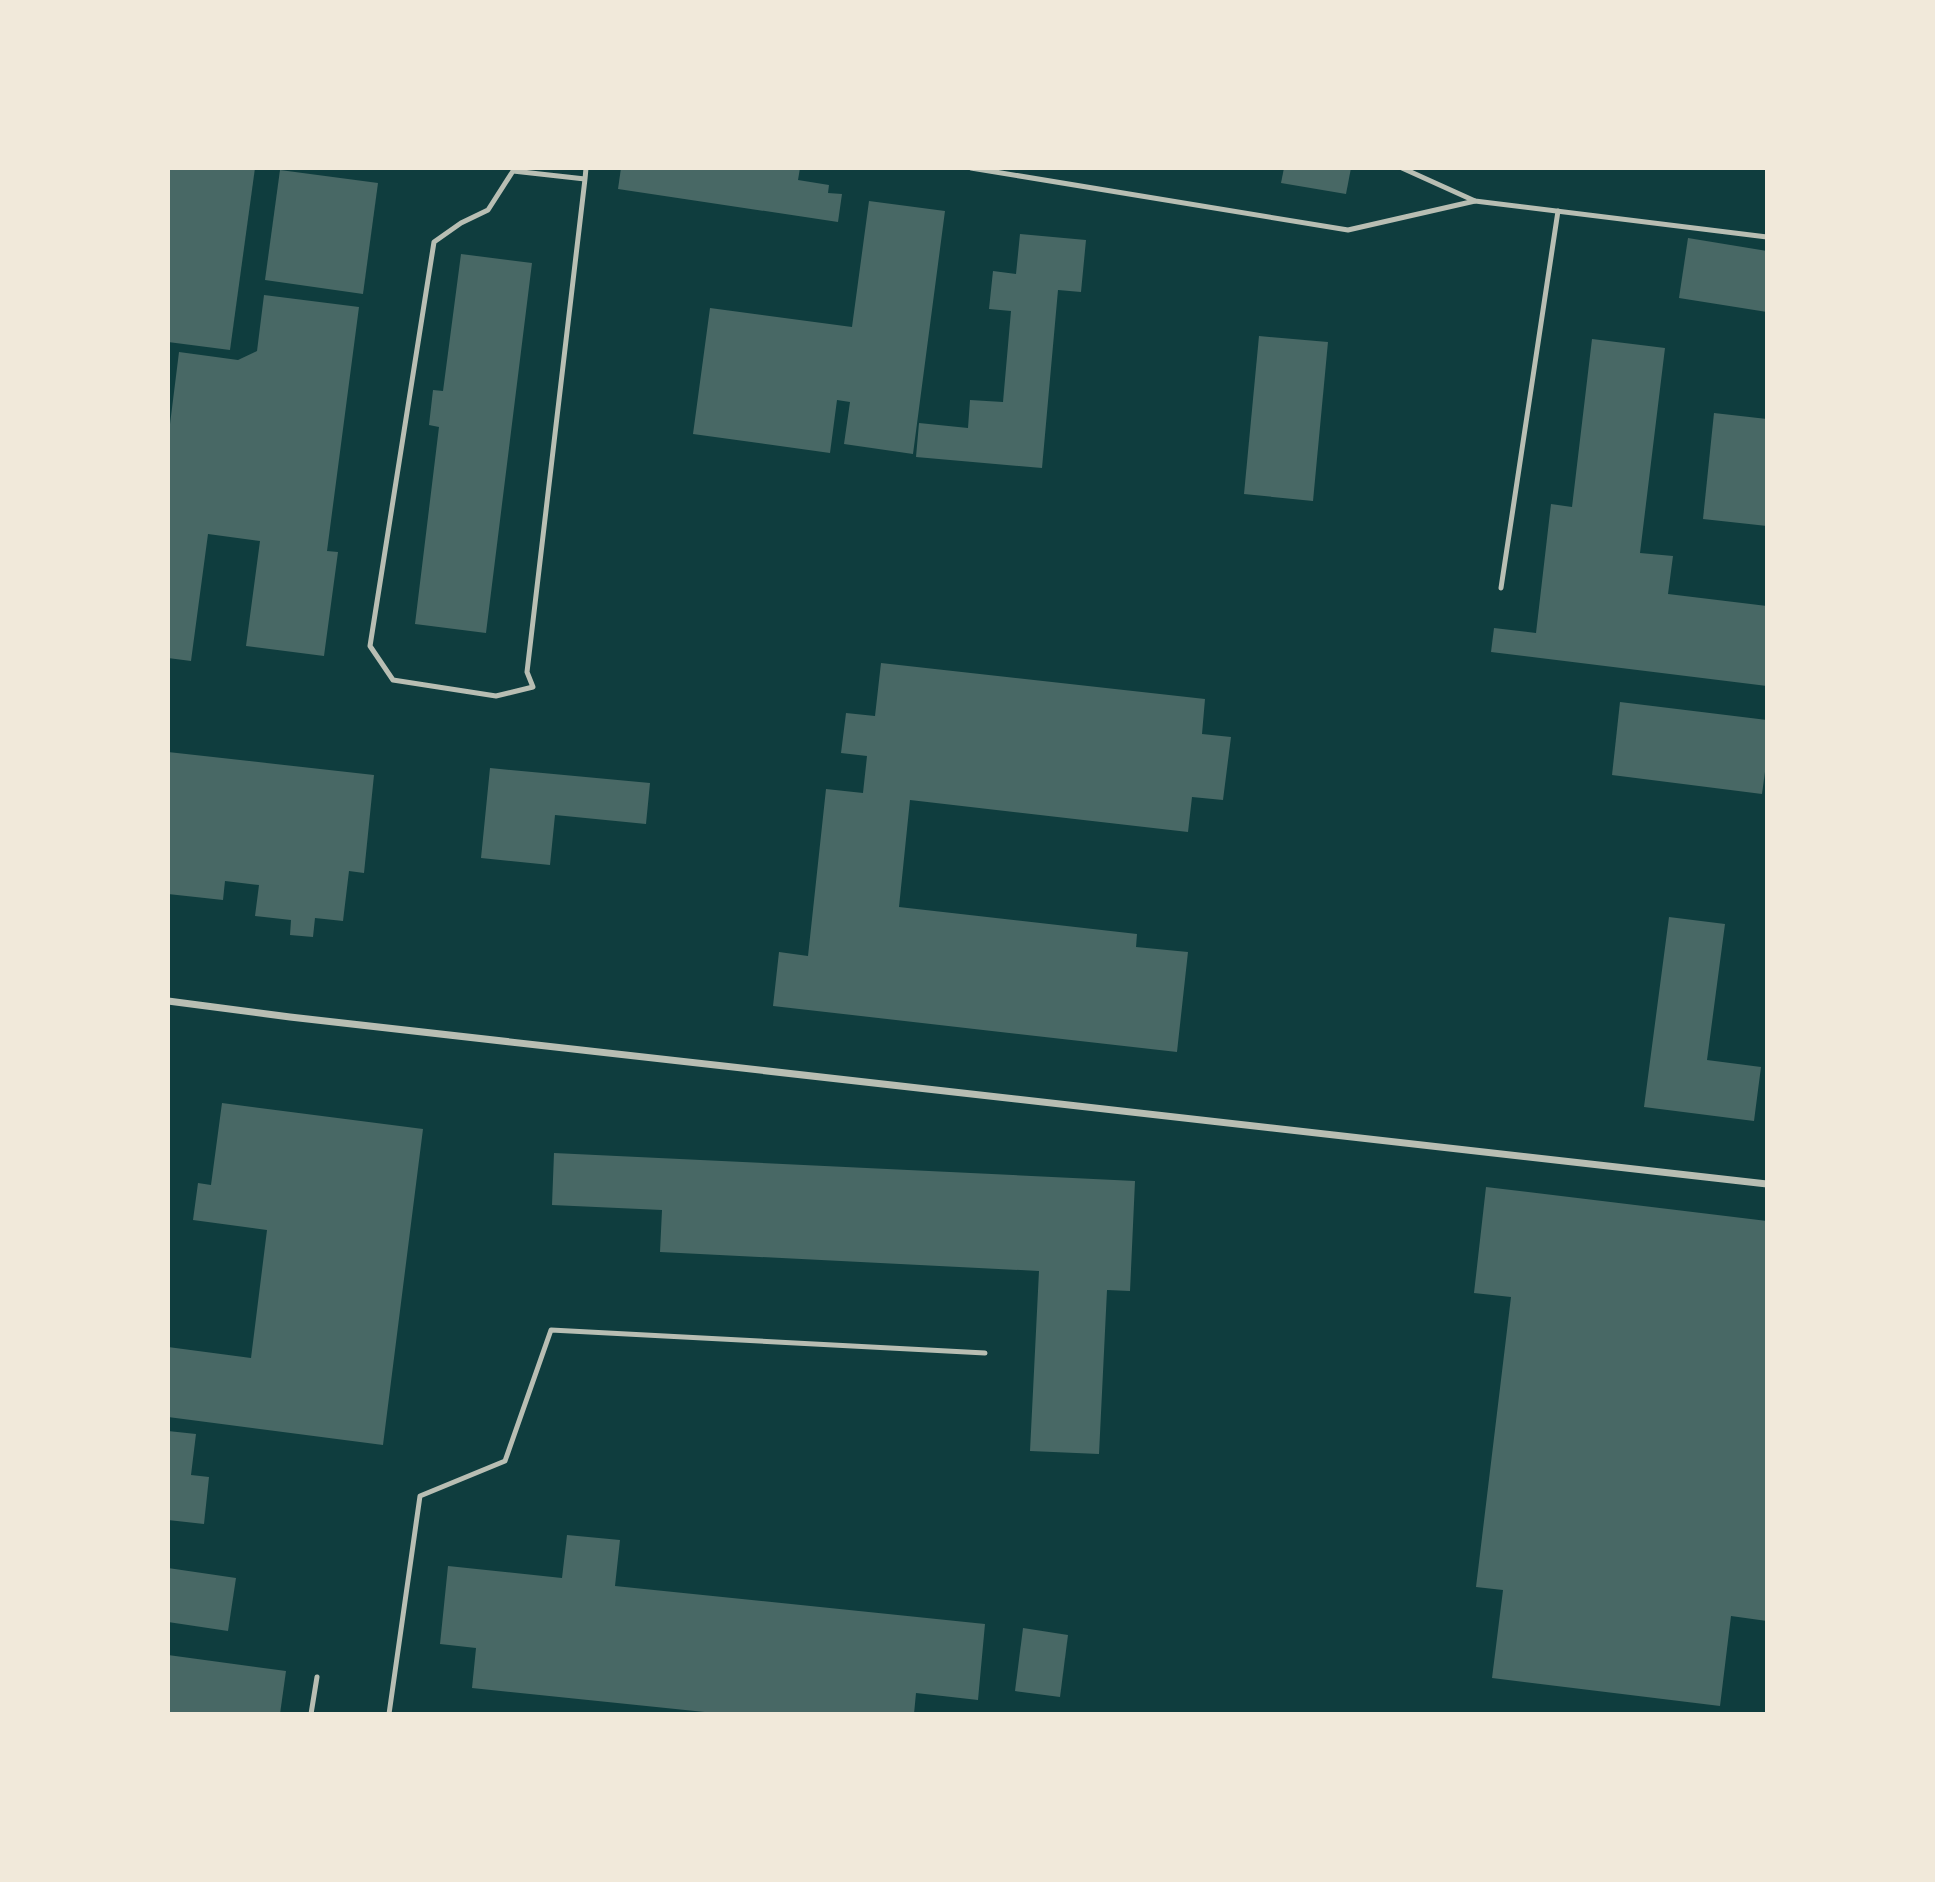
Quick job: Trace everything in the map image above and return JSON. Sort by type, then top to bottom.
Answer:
[{"type":"street","points":[[168,1001],[1767,1184]]},
{"type":"lane","points":[[585,179],[513,172],[488,210],[461,223],[434,242],[370,646],[393,680],[496,696],[533,687],[527,672],[585,179],[586,168]]},
{"type":"lane","points":[[971,168],[1348,230],[1475,201]]},
{"type":"lane","points":[[1402,168],[1475,201],[1767,237]]},
{"type":"lane","points":[[1501,588],[1558,211]]},
{"type":"lane","points":[[389,1714],[419,1496],[505,1461],[551,1330],[985,1353]]},
{"type":"lane","points":[[311,1714],[317,1677]]},
{"type":"building","points":[[168,168],[255,168],[230,350],[168,342]]},
{"type":"building","points":[[621,168],[800,168],[798,180],[829,185],[828,193],[842,194],[838,222],[618,189]]},
{"type":"building","points":[[1284,168],[1351,168],[1346,194],[1281,183]]},
{"type":"building","points":[[280,170],[378,183],[363,294],[265,280]]},
{"type":"building","points":[[869,201],[945,211],[913,454],[844,444],[850,402],[837,400],[830,453],[693,434],[710,308],[852,327]]},
{"type":"building","points":[[1020,234],[1086,240],[1081,292],[1058,290],[1042,468],[916,457],[919,423],[968,428],[970,400],[1003,402],[1011,311],[989,309],[993,271],[1016,274]]},
{"type":"building","points":[[1688,238],[1767,251],[1767,312],[1679,298]]},
{"type":"building","points":[[461,254],[532,263],[486,633],[415,624],[439,427],[429,425],[433,390],[443,391]]},
{"type":"building","points":[[264,295],[359,307],[327,551],[338,552],[324,656],[246,646],[260,541],[208,534],[191,661],[168,658],[168,440],[179,352],[238,360],[257,351]]},
{"type":"building","points":[[1259,336],[1328,342],[1313,501],[1244,494]]},
{"type":"building","points":[[1592,339],[1665,348],[1640,553],[1673,556],[1668,594],[1767,606],[1767,686],[1491,652],[1494,628],[1536,633],[1551,504],[1572,507]]},
{"type":"building","points":[[1714,413],[1767,419],[1767,526],[1703,519]]},
{"type":"building","points":[[881,663],[1205,699],[1202,734],[1231,737],[1223,800],[1192,797],[1188,832],[910,800],[899,907],[1137,934],[1136,947],[1188,952],[1177,1052],[773,1006],[779,952],[808,956],[826,789],[863,793],[867,756],[841,753],[846,713],[875,716]]},
{"type":"building","points":[[1620,702],[1767,720],[1767,757],[1762,794],[1612,775]]},
{"type":"building","points":[[168,752],[374,775],[364,873],[349,871],[343,921],[315,918],[313,937],[290,935],[291,920],[255,916],[259,885],[225,881],[223,900],[168,894]]},
{"type":"building","points":[[490,768],[650,783],[646,824],[555,815],[550,865],[481,858]]},
{"type":"building","points":[[1669,917],[1725,924],[1707,1060],[1761,1067],[1754,1121],[1644,1107]]},
{"type":"building","points":[[222,1103],[423,1129],[383,1445],[168,1417],[168,1347],[251,1358],[267,1230],[193,1220],[198,1183],[211,1185]]},
{"type":"building","points":[[554,1153],[1135,1181],[1130,1291],[1107,1290],[1099,1454],[1030,1451],[1039,1271],[660,1252],[662,1210],[552,1205]]},
{"type":"building","points":[[1486,1187],[1767,1221],[1767,1621],[1731,1616],[1720,1706],[1492,1678],[1503,1590],[1476,1587],[1511,1297],[1474,1293]]},
{"type":"building","points":[[168,1431],[196,1434],[191,1475],[209,1477],[204,1524],[168,1520]]},
{"type":"building","points":[[567,1535],[620,1540],[615,1586],[985,1624],[978,1700],[916,1693],[914,1714],[724,1714],[472,1688],[476,1648],[440,1644],[448,1566],[562,1578]]},
{"type":"building","points":[[168,1568],[236,1578],[228,1631],[168,1622]]},
{"type":"building","points":[[1023,1628],[1068,1635],[1060,1697],[1015,1691]]},
{"type":"building","points":[[168,1655],[286,1671],[280,1714],[168,1714]]}]
